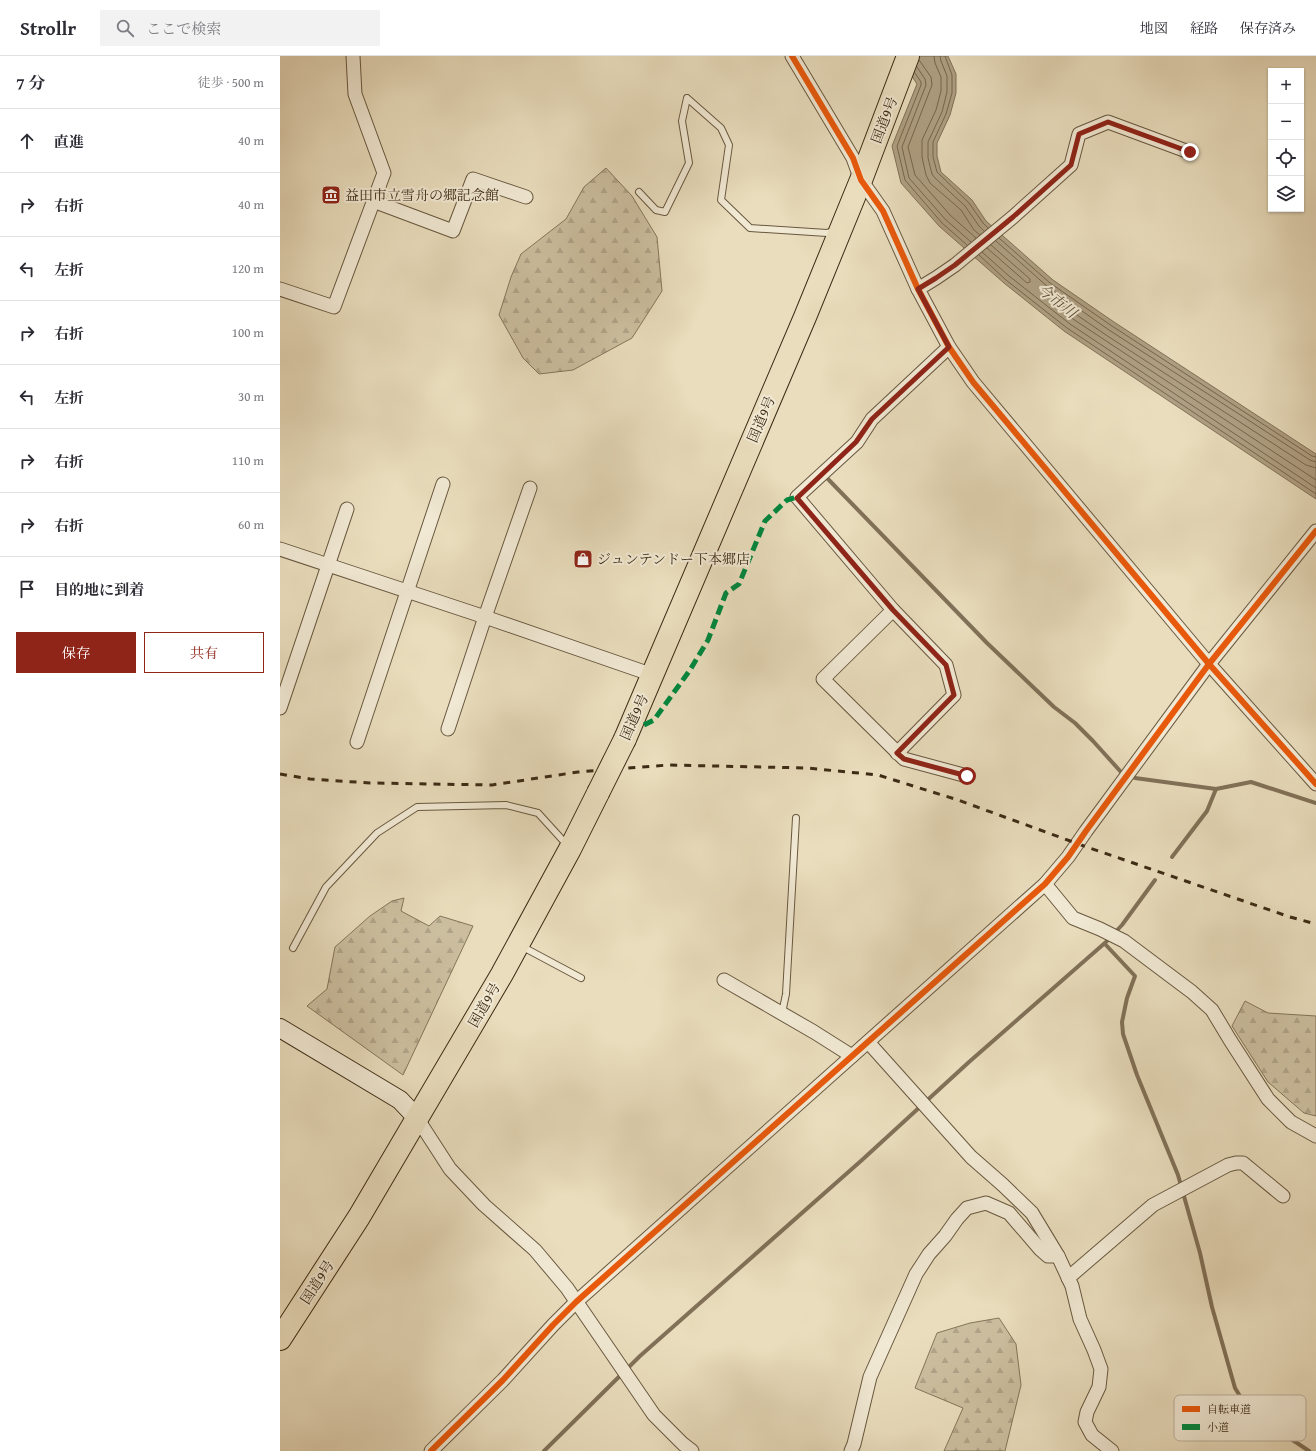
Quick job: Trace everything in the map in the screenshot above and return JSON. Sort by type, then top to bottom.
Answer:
[{"type":"highway","name":"国道9号","points":[[280,1339],[359,1217],[498,981],[570,849],[625,739],[841,229],[905,64]]},
{"type":"street","points":[[280,289],[334,307],[384,172],[355,94],[353,56]]},
{"type":"street","points":[[792,56],[821,107],[853,158],[861,180],[883,210],[918,289],[949,347],[973,382],[1208,664],[1316,784]]},
{"type":"street","points":[[918,289],[960,261],[1071,165],[1079,134],[1108,122],[1190,152]]},
{"type":"street","points":[[373,201],[453,231],[473,179],[526,197]]},
{"type":"street","points":[[897,753],[954,695],[946,665],[893,610],[797,498],[856,442],[872,419],[949,347]]},
{"type":"street","points":[[357,742],[406,591],[443,484]]},
{"type":"street","points":[[448,729],[530,488]]},
{"type":"street","points":[[280,708],[347,509]]},
{"type":"street","points":[[431,1451],[503,1380],[576,1302],[1045,884],[1068,857],[1208,664],[1316,531]]},
{"type":"street","points":[[280,549],[653,675]]},
{"type":"street","points":[[893,610],[823,679],[904,759],[967,776]]},
{"type":"street","points":[[1045,884],[1073,918],[1124,941],[1192,992],[1212,1010],[1268,1099],[1292,1122],[1316,1136]]},
{"type":"street","points":[[724,980],[782,1013],[852,1056]]},
{"type":"street","points":[[280,1028],[400,1100],[416,1118],[450,1169],[484,1204],[535,1250],[567,1288],[654,1415],[692,1451]]},
{"type":"street","points":[[868,1042],[971,1157],[1032,1213],[1058,1256],[1072,1286],[1080,1319],[1101,1369],[1100,1387],[1087,1412],[1085,1422],[1092,1435],[1112,1451]]},
{"type":"street","points":[[1068,1278],[1153,1205],[1228,1165],[1236,1162],[1243,1163],[1283,1196]]},
{"type":"street","points":[[851,1451],[870,1376],[916,1274],[929,1254],[967,1208],[986,1203],[1009,1213],[1040,1249],[1048,1256],[1058,1256]]},
{"type":"lane","points":[[639,192],[656,210],[665,212],[689,163],[682,121],[687,98],[721,128],[730,145],[721,200],[750,228],[827,233],[841,229]]},
{"type":"lane","points":[[293,948],[326,887],[377,833],[417,807],[506,805],[538,813],[570,849]]},
{"type":"lane","points":[[782,1013],[786,994],[796,818]]},
{"type":"lane","points":[[518,944],[581,978]]},
{"type":"green space","points":[[606,168],[632,196],[657,237],[662,291],[632,338],[573,370],[539,374],[523,358],[499,315],[511,277],[521,254],[566,219],[584,187]]},
{"type":"green space","points":[[404,898],[401,911],[429,926],[440,916],[473,926],[403,1075],[307,1006],[327,989],[335,947],[370,916],[392,901]]},
{"type":"green space","points":[[1245,1001],[1268,1013],[1316,1016],[1316,1116],[1304,1113],[1268,1082],[1232,1026]]},
{"type":"green space","points":[[999,1318],[1016,1344],[1021,1385],[1005,1451],[944,1451],[963,1408],[915,1388],[937,1333],[970,1323]]},
{"type":"water","name":"今市川","points":[[899,56],[948,56],[956,74],[956,93],[950,115],[937,143],[937,156],[941,172],[972,200],[986,221],[1053,280],[1114,322],[1316,454],[1316,499],[1064,331],[1004,283],[939,226],[901,183],[892,146],[917,84]]},
{"type":"waterway","points":[[827,478],[987,643],[1054,707],[1075,723],[1121,772],[1135,778],[1216,789],[1251,782],[1316,803]]},
{"type":"waterway","points":[[1172,857],[1207,811],[1216,789]]},
{"type":"waterway","points":[[544,1451],[640,1356],[862,1160],[969,1062],[1106,942],[1122,925],[1155,880]]},
{"type":"waterway","points":[[1105,944],[1135,976],[1127,998],[1122,1022],[1123,1034],[1137,1075],[1178,1175],[1200,1253],[1212,1307],[1235,1388],[1239,1395]]},
{"type":"waterway","points":[[1294,1441],[1309,1451]]},
{"type":"railway","points":[[280,774],[310,779],[370,783],[492,785],[578,772],[668,765],[807,768],[878,775],[958,800],[1084,846],[1290,917],[1316,924]]},
{"type":"marked path","points":[[644,725],[654,720],[690,670],[708,640],[726,593],[739,584],[765,521],[787,500],[797,497]]},
{"type":"cycle path","points":[[792,56],[853,158],[861,180],[883,211],[918,289],[949,347],[973,382],[1209,664],[1316,784]]},
{"type":"cycle path","points":[[431,1451],[503,1380],[576,1302],[1045,884],[1068,857],[1209,664],[1316,531]]},
{"type":"place","name":"益田市立雪舟の郷記念館","points":[[331,195]]},
{"type":"place","name":"ジュンテンドー下本郷店","points":[[583,559]]},
{"type":"route","points":[[967,776],[904,759],[897,753],[954,695],[946,665],[893,610],[797,498],[856,442],[872,419],[949,347],[918,289],[955,265],[1013,217],[1071,165],[1079,134],[1108,122],[1190,152]]}]
